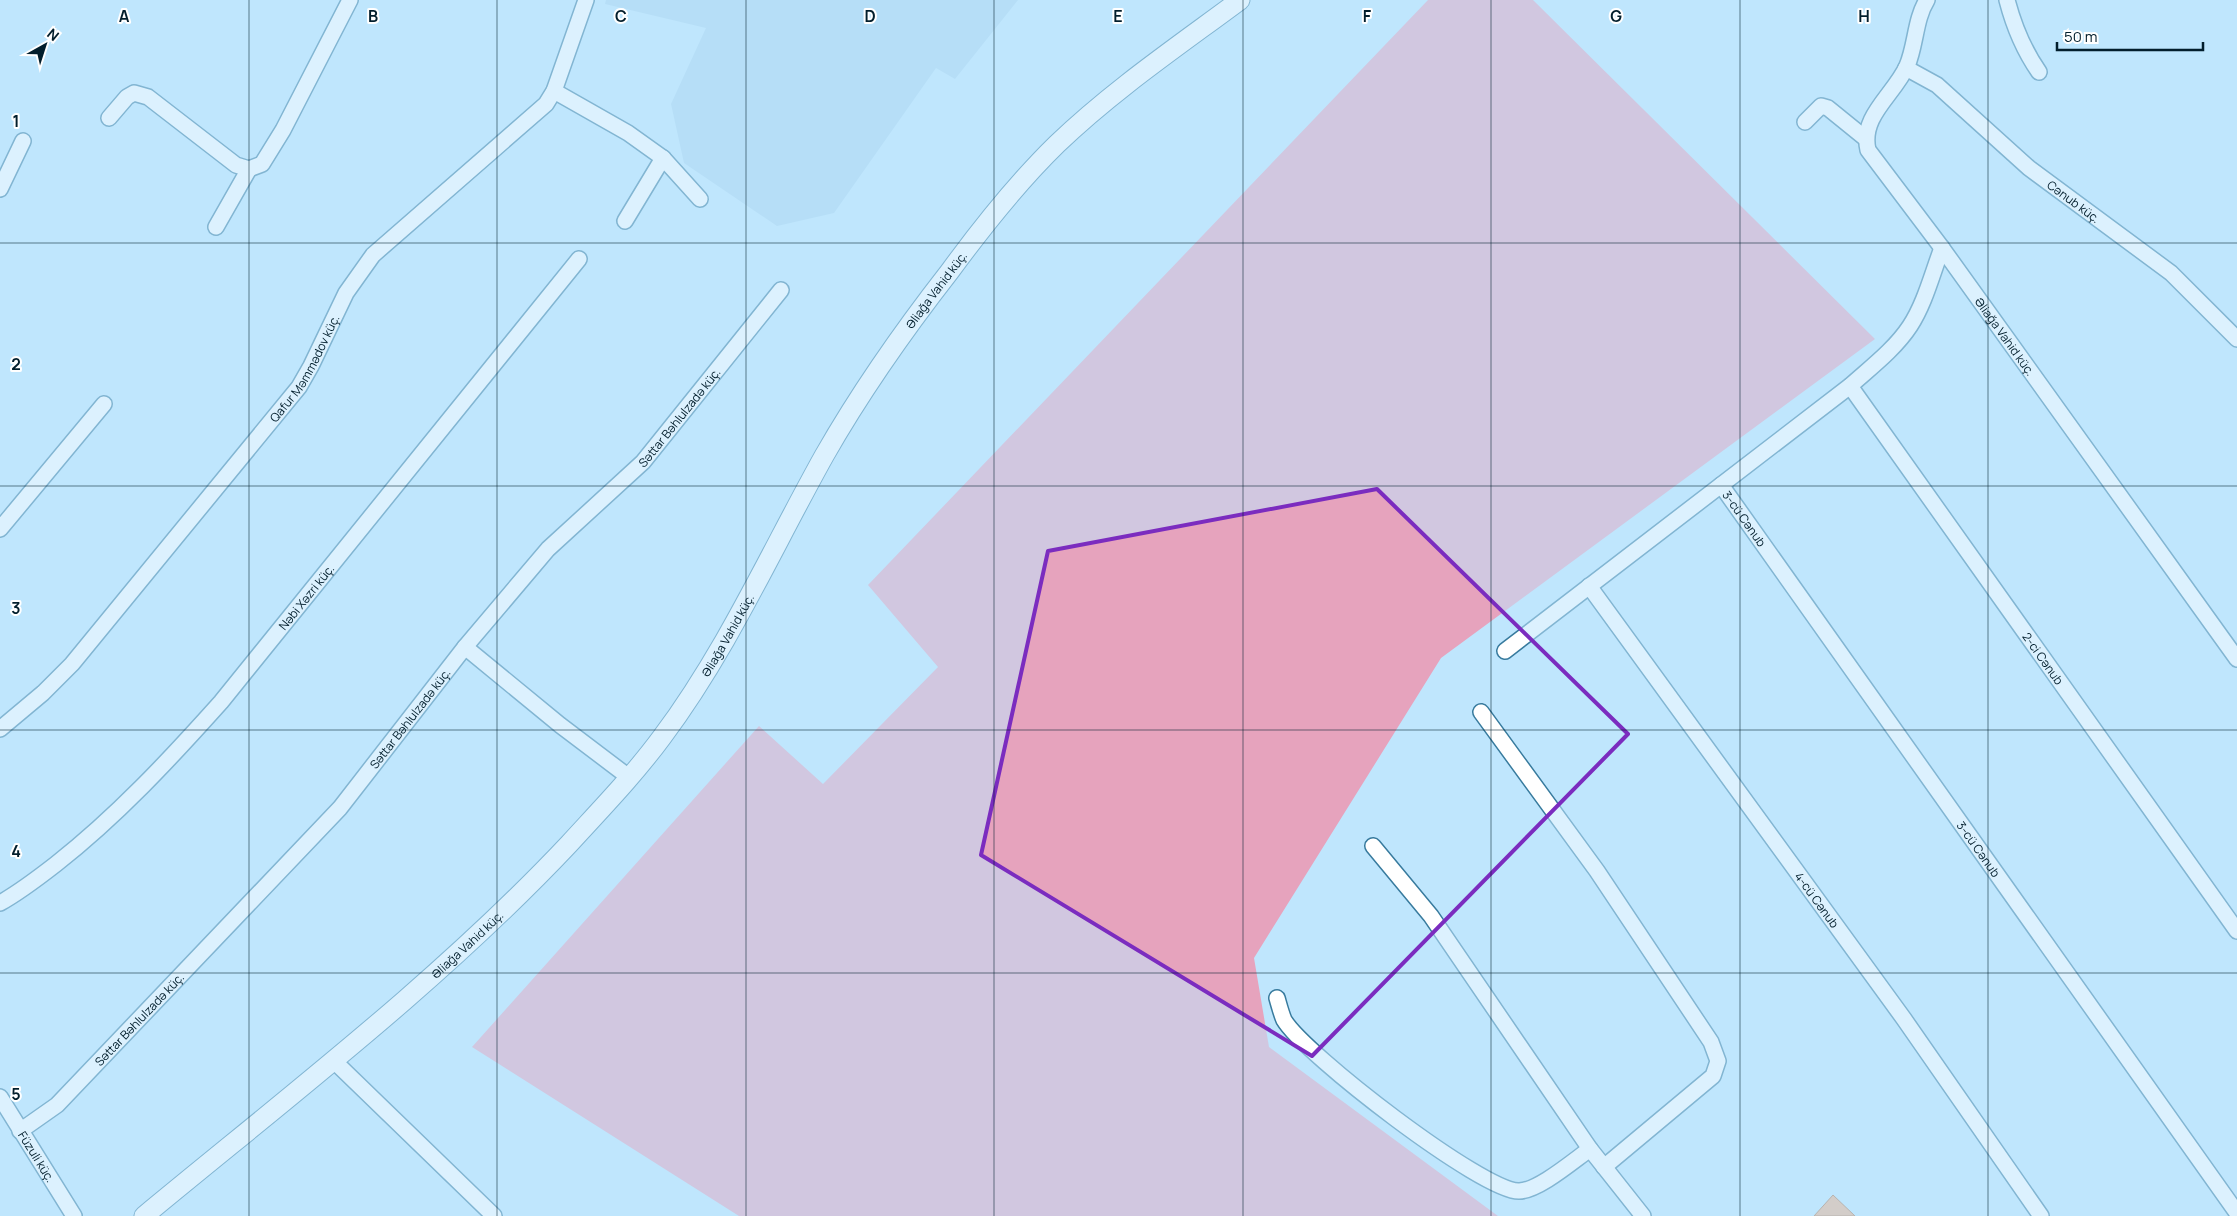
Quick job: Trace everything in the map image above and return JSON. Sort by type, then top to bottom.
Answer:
[{"type":"street","points":[[109,118],[127,97],[134,93],[148,97],[236,165],[249,169],[262,164],[283,130],[350,0]]},
{"type":"street","name":"Qafur Məmmədov küç.","points":[[0,729],[43,693],[72,664],[299,387],[346,293],[373,256],[530,120],[554,91],[586,0]]},
{"type":"street","name":"Əliağa Vahid küç.","points":[[144,1216],[334,1060],[493,921],[630,778],[696,690],[740,616],[824,456],[885,358],[994,213],[1060,141],[1112,98],[1240,0]]},
{"type":"street","points":[[1805,122],[1821,106],[1828,108],[1865,138],[1867,126],[1906,68],[1921,12],[1927,0]]},
{"type":"street","points":[[2007,0],[2015,30],[2025,52],[2039,72]]},
{"type":"street","name":"Cənub küç.","points":[[1906,68],[1937,85],[2029,168],[2171,273],[2237,340]]},
{"type":"street","points":[[554,91],[628,133],[663,158],[700,200]]},
{"type":"street","name":"Əliağa Vahid küç.","points":[[1865,138],[1868,150],[1942,248],[2237,659]]},
{"type":"street","points":[[0,189],[23,141]]},
{"type":"street","points":[[625,221],[663,158]]},
{"type":"street","points":[[216,227],[249,169]]},
{"type":"street","points":[[1505,651],[1850,386],[1909,327],[1923,300],[1942,248]]},
{"type":"street","name":"Nəbi Xəzri küç.","points":[[0,903],[16,895],[86,840],[165,765],[221,702],[579,259]]},
{"type":"street","name":"Səttar Bəhlulzadə küç.","points":[[20,1130],[57,1104],[340,808],[465,647],[554,543],[643,462],[781,290]]},
{"type":"street","name":"2-ci Cənub","points":[[1850,386],[2237,932]]},
{"type":"street","points":[[0,529],[104,404]]},
{"type":"street","name":"3-cü Cənub","points":[[1721,485],[2237,1213]]},
{"type":"street","name":"4-cü Cənub","points":[[1589,586],[1892,1003],[2041,1216]]},
{"type":"street","points":[[465,647],[560,725],[630,778]]},
{"type":"street","points":[[1481,712],[1597,871],[1711,1042],[1718,1060],[1713,1076],[1604,1167]]},
{"type":"street","points":[[1373,846],[1431,916],[1590,1149],[1643,1216]]},
{"type":"street","points":[[1277,998],[1284,1020],[1314,1052],[1377,1105],[1484,1180],[1497,1186],[1520,1191],[1536,1186],[1590,1149]]},
{"type":"street","points":[[334,1060],[494,1216]]},
{"type":"street","name":"Füzuli küç.","points":[[0,1097],[74,1216]]},
{"type":"highlighted area","points":[[1377,489],[1628,734],[1312,1056],[981,855],[1048,551]]},
{"type":"shaded area","points":[[606,0],[1018,0],[955,79],[936,68],[834,213],[777,226],[684,163],[671,104],[706,28],[605,4]]},
{"type":"shaded area","points":[[1428,0],[1533,0],[1875,339],[1441,658],[1254,958],[1269,1047],[1498,1216],[739,1216],[472,1047],[759,726],[823,784],[938,667],[868,585]]},
{"type":"building","points":[[1833,1195],[1855,1216],[1814,1216]]}]
